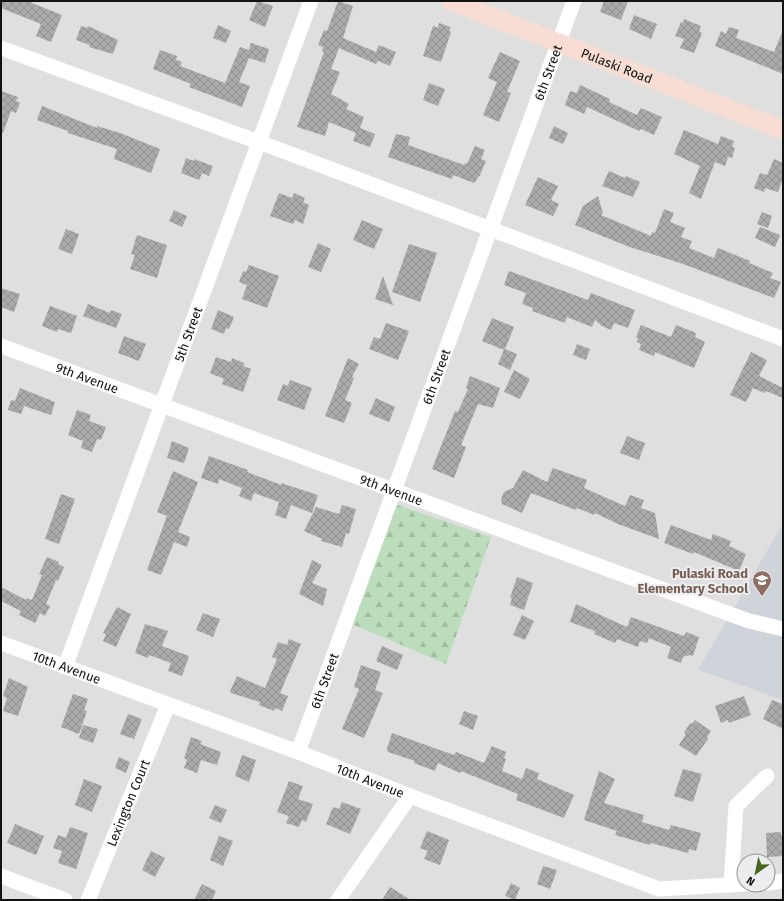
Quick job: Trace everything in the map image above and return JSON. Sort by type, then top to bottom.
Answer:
[{"type":"main road","name":"Pulaski Road","points":[[451,1],[783,130]]},
{"type":"street","name":"5th Street","points":[[65,667],[311,1]]},
{"type":"street","name":"6th Street","points":[[298,752],[574,1]]},
{"type":"street","points":[[1,48],[259,142],[783,339]]},
{"type":"street","name":"9th Avenue","points":[[1,346],[750,621],[783,630]]},
{"type":"street","name":"10th Avenue","points":[[1,643],[298,752],[656,894],[736,885]]},
{"type":"street","name":"Lexington Court","points":[[88,900],[168,705]]},
{"type":"street","points":[[737,853],[736,806],[767,776]]},
{"type":"street","points":[[338,900],[410,796]]},
{"type":"street","points":[[1,876],[65,900]]},
{"type":"shaded area","name":"Pulaski Road Elementary School","points":[[783,523],[783,700],[698,670]]},
{"type":"green space","points":[[395,504],[491,537],[446,664],[352,624]]},
{"type":"building","points":[[1,1],[33,1],[32,3],[62,15],[51,42],[36,36],[41,24],[1,8]]},
{"type":"building","points":[[257,1],[273,6],[265,27],[249,20]]},
{"type":"building","points":[[338,1],[353,6],[343,38],[376,52],[379,45],[396,52],[390,66],[378,61],[376,64],[339,48],[331,69],[340,72],[331,94],[349,104],[346,109],[364,117],[360,128],[375,134],[370,147],[353,141],[356,133],[329,122],[325,136],[297,127],[324,52],[322,51],[323,47],[318,45],[324,30],[327,31]]},
{"type":"building","points":[[604,1],[628,1],[621,20],[600,12]]},
{"type":"building","points":[[634,15],[657,24],[651,39],[629,29]]},
{"type":"building","points":[[684,19],[701,26],[699,31],[702,33],[694,53],[680,48],[684,39],[675,36],[681,22],[683,23]]},
{"type":"building","points":[[439,23],[451,27],[449,31],[451,32],[441,62],[423,56],[433,26],[438,28]]},
{"type":"building","points":[[218,25],[231,31],[226,43],[213,38]]},
{"type":"building","points":[[81,26],[87,28],[88,26],[118,40],[113,54],[89,47],[90,45],[76,40]]},
{"type":"building","points":[[729,27],[739,30],[736,38],[774,52],[783,30],[783,74],[715,46],[721,31],[726,34]]},
{"type":"building","points":[[251,43],[269,49],[265,63],[249,58],[239,82],[250,86],[242,107],[189,87],[191,84],[153,69],[160,50],[177,56],[176,60],[182,62],[180,66],[225,83],[240,47],[249,50]]},
{"type":"building","points":[[500,52],[520,61],[507,92],[511,93],[499,122],[483,115],[497,82],[488,78]]},
{"type":"building","points":[[429,83],[445,89],[438,106],[423,100]]},
{"type":"building","points":[[580,85],[610,99],[609,102],[637,115],[641,108],[662,117],[654,135],[641,129],[639,131],[587,107],[584,114],[565,105],[570,91],[577,93]]},
{"type":"building","points":[[1,91],[18,97],[16,101],[20,103],[16,113],[11,111],[3,133],[1,133]]},
{"type":"building","points":[[42,106],[97,128],[97,126],[120,133],[160,149],[151,173],[114,159],[117,149],[68,133],[68,131],[37,120]]},
{"type":"building","points":[[554,126],[568,133],[563,144],[549,138]]},
{"type":"building","points":[[684,130],[718,144],[721,136],[734,141],[732,147],[735,148],[732,158],[728,157],[725,166],[715,162],[701,199],[689,193],[700,166],[674,154]]},
{"type":"building","points":[[396,134],[410,137],[408,145],[464,165],[465,163],[467,164],[475,146],[485,150],[481,159],[486,161],[480,175],[474,183],[453,175],[452,179],[388,157]]},
{"type":"building","points":[[186,158],[194,161],[194,159],[213,166],[209,176],[202,173],[199,180],[181,173]]},
{"type":"building","points":[[774,159],[783,163],[783,178],[778,192],[765,188],[764,192],[754,188],[760,173],[767,175]]},
{"type":"building","points":[[609,171],[625,178],[626,176],[640,182],[633,197],[602,186]]},
{"type":"building","points":[[538,177],[558,186],[551,200],[559,204],[553,216],[525,205]]},
{"type":"building","points":[[279,193],[292,198],[294,193],[305,198],[303,202],[309,205],[303,224],[295,220],[293,224],[270,216]]},
{"type":"building","points":[[598,196],[603,213],[601,215],[651,236],[652,232],[655,233],[664,209],[674,213],[670,222],[685,228],[681,237],[692,241],[689,248],[714,258],[718,248],[750,261],[749,263],[773,273],[770,278],[781,282],[774,298],[683,264],[627,246],[575,225],[583,206]]},
{"type":"building","points":[[174,210],[187,216],[182,227],[169,221]]},
{"type":"building","points":[[762,212],[772,216],[768,228],[757,224]]},
{"type":"building","points":[[362,220],[383,229],[374,249],[353,240]]},
{"type":"building","points":[[760,227],[780,235],[775,247],[755,238]]},
{"type":"building","points":[[66,229],[79,234],[72,254],[58,249]]},
{"type":"building","points":[[137,235],[167,245],[157,278],[130,269],[135,255],[131,254]]},
{"type":"building","points":[[318,243],[331,249],[321,272],[308,267]]},
{"type":"building","points":[[409,244],[437,253],[420,302],[392,292]]},
{"type":"building","points":[[249,265],[279,276],[267,308],[242,299],[247,285],[239,282],[243,271],[246,272]]},
{"type":"building","points":[[509,271],[588,300],[591,293],[635,310],[628,328],[614,323],[611,330],[602,326],[595,320],[592,327],[567,317],[565,323],[532,311],[533,308],[522,304],[526,293],[504,285]]},
{"type":"building","points":[[383,276],[393,305],[375,299]]},
{"type":"building","points":[[1,288],[20,294],[14,312],[1,307]]},
{"type":"building","points":[[88,304],[110,313],[111,310],[122,314],[116,328],[83,316]]},
{"type":"building","points":[[50,306],[77,316],[71,333],[58,329],[57,332],[42,326]]},
{"type":"building","points":[[218,310],[234,317],[229,329],[226,328],[224,334],[211,329]]},
{"type":"building","points":[[492,318],[514,327],[505,349],[517,354],[510,370],[498,364],[504,350],[482,341]]},
{"type":"building","points":[[386,323],[409,331],[398,360],[369,349],[374,337],[380,339]]},
{"type":"building","points":[[641,325],[671,337],[676,325],[696,333],[695,337],[705,342],[694,368],[655,352],[654,356],[639,350],[641,344],[637,342],[638,338],[636,337]]},
{"type":"building","points":[[124,336],[146,344],[139,361],[118,353]]},
{"type":"building","points":[[577,344],[590,349],[586,360],[573,355]]},
{"type":"building","points":[[751,352],[767,360],[759,376],[783,388],[783,398],[766,391],[764,393],[753,388],[746,402],[730,395]]},
{"type":"building","points":[[216,357],[231,362],[232,358],[244,363],[243,366],[251,369],[243,392],[222,384],[224,379],[210,373]]},
{"type":"building","points":[[348,358],[359,364],[352,377],[354,378],[345,400],[352,403],[344,423],[325,416]]},
{"type":"building","points":[[514,370],[530,379],[520,399],[504,392]]},
{"type":"building","points":[[470,376],[500,388],[493,408],[478,404],[461,445],[466,447],[454,478],[432,469],[455,411],[458,412],[468,389],[466,388]]},
{"type":"building","points":[[290,380],[312,388],[304,410],[277,400],[283,384],[288,386]]},
{"type":"building","points":[[20,388],[55,402],[51,415],[24,406],[21,414],[8,410],[11,400],[15,401]]},
{"type":"building","points":[[376,398],[395,407],[389,422],[369,414]]},
{"type":"building","points":[[77,410],[91,415],[89,421],[106,427],[101,440],[97,439],[92,452],[81,448],[83,441],[68,435]]},
{"type":"building","points":[[627,436],[645,443],[639,460],[620,453]]},
{"type":"building","points":[[172,441],[189,448],[184,463],[167,458]]},
{"type":"building","points":[[209,456],[248,470],[247,472],[281,485],[281,483],[318,495],[312,513],[291,505],[286,519],[275,515],[279,502],[254,493],[251,501],[239,496],[242,488],[219,479],[218,484],[201,478]]},
{"type":"building","points":[[553,468],[587,480],[584,488],[625,506],[630,495],[644,500],[641,508],[655,513],[659,539],[618,524],[595,513],[594,515],[577,508],[576,510],[531,493],[522,513],[502,504],[501,499],[504,492],[513,488],[523,470],[547,482]]},
{"type":"building","points":[[173,471],[198,482],[178,532],[190,537],[187,547],[174,542],[161,575],[147,570],[167,516],[157,512]]},
{"type":"building","points":[[61,494],[75,499],[59,544],[45,539]]},
{"type":"building","points":[[342,505],[356,509],[349,534],[346,533],[342,547],[321,541],[322,539],[304,531],[316,507],[339,514]]},
{"type":"building","points":[[671,525],[711,540],[713,534],[731,541],[729,546],[746,554],[739,571],[694,552],[693,554],[664,543]]},
{"type":"building","points":[[47,557],[59,562],[58,564],[64,567],[58,581],[56,580],[46,604],[50,606],[45,616],[40,613],[35,623],[19,615],[21,611],[1,601],[1,587],[26,600],[27,598],[32,600],[42,575],[39,574]]},
{"type":"building","points":[[312,560],[322,565],[312,583],[327,589],[323,606],[299,594]]},
{"type":"building","points":[[517,577],[533,583],[524,610],[510,605],[512,598],[510,598]]},
{"type":"building","points":[[576,604],[627,627],[631,617],[684,636],[686,632],[699,637],[693,656],[689,655],[683,657],[681,663],[667,658],[671,647],[649,638],[647,643],[640,641],[638,647],[617,639],[615,643],[594,634],[595,631],[570,622]]},
{"type":"building","points":[[117,607],[131,614],[116,647],[103,641],[106,634],[103,633]]},
{"type":"building","points":[[203,613],[220,619],[213,637],[196,630]]},
{"type":"building","points":[[522,615],[534,621],[525,640],[513,635]]},
{"type":"building","points":[[145,624],[168,631],[162,646],[189,656],[182,676],[168,671],[171,663],[149,655],[148,658],[135,653]]},
{"type":"building","points":[[289,639],[301,644],[280,693],[288,696],[282,711],[275,708],[274,711],[259,705],[260,702],[231,693],[230,691],[237,676],[265,688],[277,659],[272,657],[278,642],[287,645]]},
{"type":"building","points":[[382,646],[403,655],[397,670],[376,661]]},
{"type":"building","points":[[361,665],[381,672],[375,690],[383,693],[364,738],[342,729],[359,689],[354,687]]},
{"type":"building","points":[[9,678],[28,687],[18,716],[3,711],[7,698],[3,696]]},
{"type":"building","points":[[73,694],[88,699],[84,710],[87,711],[79,734],[61,727]]},
{"type":"building","points":[[744,696],[751,715],[729,723],[728,720],[721,723],[715,706]]},
{"type":"building","points":[[772,700],[783,704],[783,729],[763,719]]},
{"type":"building","points":[[464,711],[478,716],[473,730],[459,724]]},
{"type":"building","points":[[128,714],[142,719],[134,739],[120,734]]},
{"type":"building","points":[[695,720],[711,731],[707,737],[708,739],[696,756],[679,745],[686,734],[684,733],[690,723],[692,724]]},
{"type":"building","points":[[83,725],[98,729],[93,743],[79,738]]},
{"type":"building","points":[[392,733],[454,755],[456,752],[484,763],[492,746],[506,752],[504,758],[506,759],[502,771],[522,779],[526,768],[539,773],[537,779],[574,795],[564,818],[516,800],[518,794],[461,771],[460,773],[438,763],[435,771],[414,763],[415,761],[388,752],[387,749]]},
{"type":"building","points":[[191,737],[202,741],[200,744],[221,752],[217,765],[201,760],[197,773],[184,768],[187,760],[184,758]]},
{"type":"building","points":[[242,755],[256,760],[249,782],[235,776]]},
{"type":"building","points":[[119,757],[130,762],[126,773],[115,768]]},
{"type":"building","points":[[683,769],[702,774],[693,802],[674,796]]},
{"type":"building","points":[[599,771],[615,779],[604,803],[644,815],[642,822],[669,830],[671,825],[701,833],[696,851],[689,849],[688,853],[651,843],[650,845],[615,835],[617,831],[584,820]]},
{"type":"building","points":[[84,779],[102,786],[92,812],[75,805]]},
{"type":"building","points":[[289,781],[303,786],[298,799],[313,804],[306,822],[302,820],[299,827],[286,823],[289,816],[277,812]]},
{"type":"building","points":[[342,802],[361,809],[350,834],[326,824],[333,807],[339,809]]},
{"type":"building","points":[[215,805],[227,810],[221,823],[209,818]]},
{"type":"building","points":[[15,824],[44,836],[36,855],[7,843]]},
{"type":"building","points":[[70,827],[88,833],[76,869],[58,863],[62,851],[53,848],[58,835],[66,838]]},
{"type":"building","points":[[427,831],[449,840],[440,865],[424,859],[428,851],[420,848]]},
{"type":"building","points":[[781,832],[781,836],[783,835],[783,856],[776,856],[776,853],[767,853],[766,833]]},
{"type":"building","points":[[219,836],[233,841],[223,866],[210,860]]},
{"type":"building","points":[[151,851],[165,858],[155,877],[142,870]]},
{"type":"building","points":[[543,866],[557,870],[550,889],[537,884]]},
{"type":"building","points":[[511,883],[520,888],[515,900],[505,896]]},
{"type":"building","points":[[202,884],[216,891],[212,900],[194,900]]},
{"type":"building","points":[[390,887],[411,900],[382,900]]},
{"type":"place","name":"Pulaski Road Elementary School","points":[[762,597]]}]
